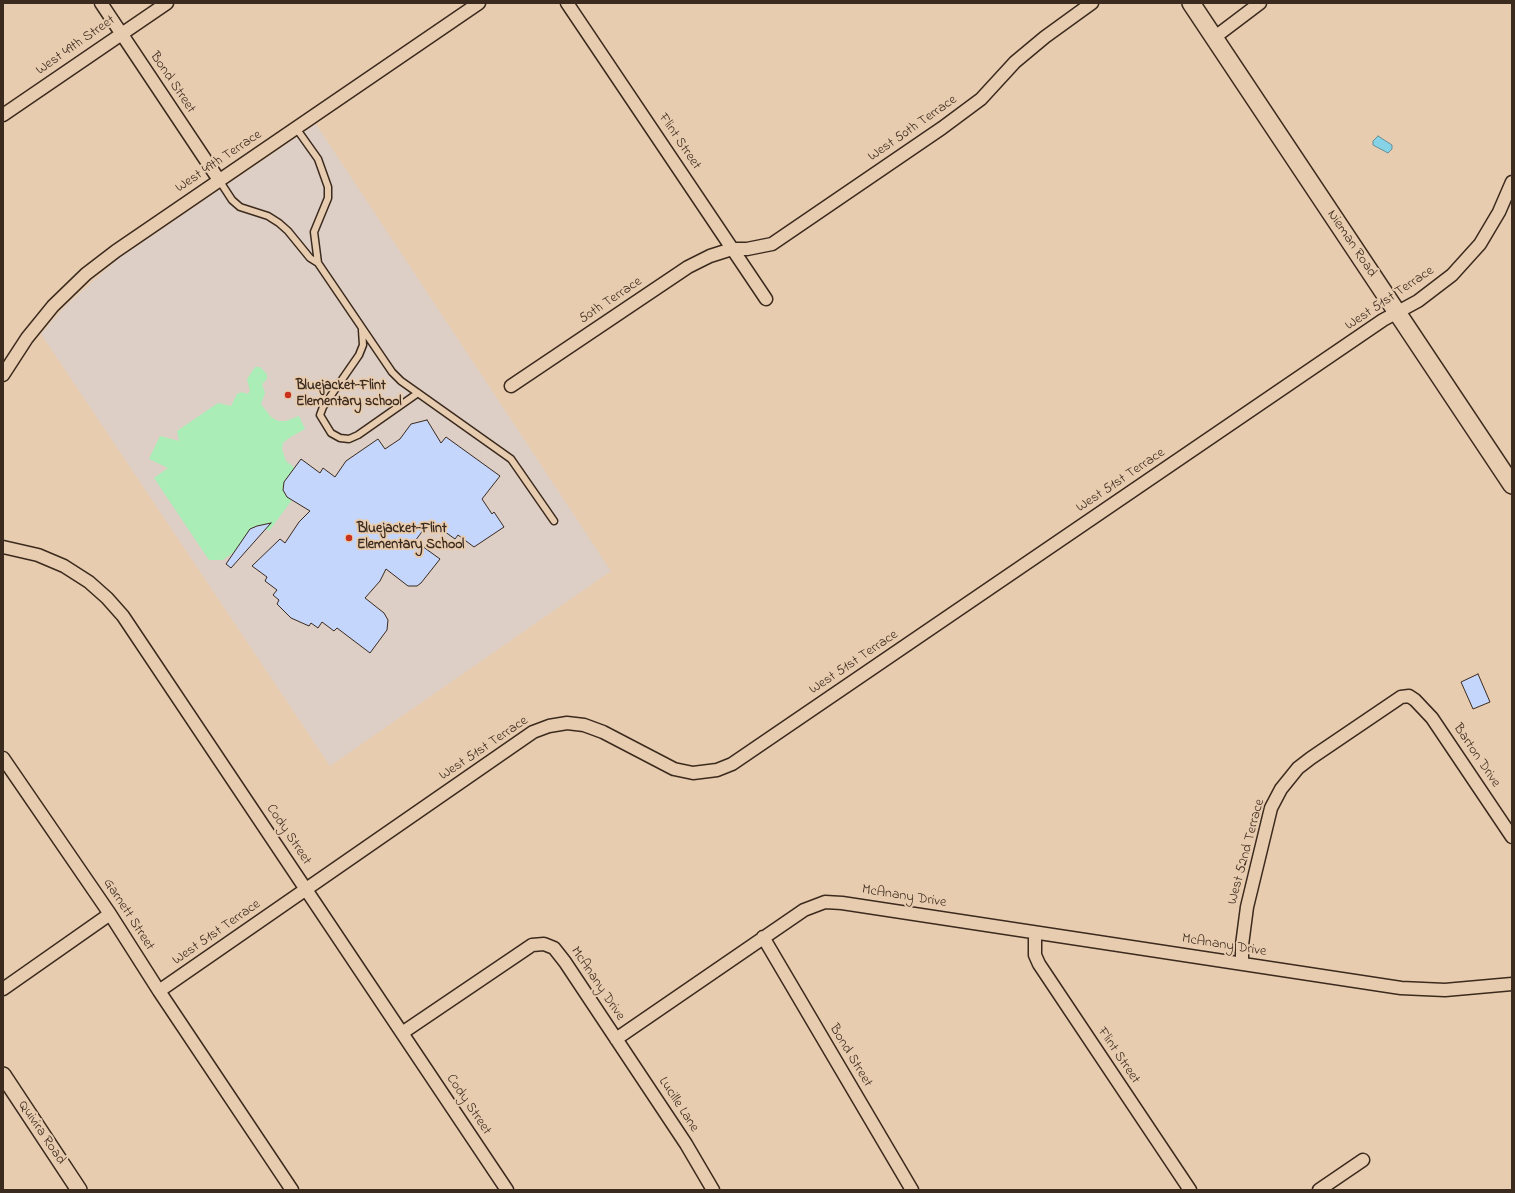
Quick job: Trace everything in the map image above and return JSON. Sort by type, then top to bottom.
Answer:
[{"type":"main road","name":"Nieman Road","points":[[1191,3],[1512,486]]},
{"type":"street","name":"Bond Street","points":[[101,3],[219,180]]},
{"type":"street","name":"West 49th Street","points":[[3,115],[166,3]]},
{"type":"street","name":"West 49th Terrace","points":[[3,375],[27,338],[53,306],[86,274],[116,251],[479,3]]},
{"type":"street","name":"Flint Street","points":[[567,3],[766,299]]},
{"type":"street","name":"West 50th Terrace","points":[[732,248],[747,249],[772,244],[942,128],[981,99],[1015,62],[1045,37],[1092,3]]},
{"type":"street","points":[[1215,37],[1260,3]]},
{"type":"street","name":"West 51st Terrace","points":[[159,991],[533,732],[549,726],[567,723],[584,725],[603,732],[674,769],[693,772],[718,770],[732,764],[1396,312],[1418,301],[1452,275],[1475,249],[1499,212],[1512,182]]},
{"type":"street","name":"50th Terrace","points":[[511,386],[688,267],[710,256],[732,248]]},
{"type":"street","name":"Cody Street","points":[[3,547],[38,555],[64,566],[89,582],[111,603],[139,639],[507,1190]]},
{"type":"street","name":"Barton Drive","points":[[1409,696],[1415,700],[1432,718],[1512,837]]},
{"type":"street","name":"West 52nd Terrace","points":[[1242,963],[1242,945],[1247,907],[1271,808],[1281,789],[1298,768],[1311,758],[1401,697],[1409,696]]},
{"type":"street","name":"Garnett Street","points":[[3,758],[110,914],[159,991],[292,1190]]},
{"type":"street","name":"McAnany Drive","points":[[402,1033],[532,945],[544,944],[554,948],[565,962],[616,1039],[804,910],[825,902],[842,902],[1035,933],[1242,963],[1341,980],[1402,988],[1445,990],[1512,984]]},
{"type":"street","points":[[3,989],[110,914]]},
{"type":"street","name":"Flint Street","points":[[1035,933],[1035,955],[1039,964],[1190,1190]]},
{"type":"street","name":"Bond Street","points":[[763,938],[912,1190]]},
{"type":"street","name":"Lucille Lane","points":[[616,1039],[686,1144],[713,1190]]},
{"type":"street","name":"Quivira Road","points":[[3,1075],[79,1190]]},
{"type":"street","points":[[1319,1190],[1363,1160]]},
{"type":"lane","points":[[296,128],[318,159],[328,187],[328,198],[314,232],[318,263]]},
{"type":"lane","points":[[219,180],[232,200],[240,207],[268,216],[288,231],[310,258],[318,263],[392,372],[401,381],[511,459],[554,521]]},
{"type":"lane","points":[[362,328],[363,345],[359,355],[323,407],[320,415],[331,433],[340,438],[350,439],[418,393]]},
{"type":"shaded area","name":"Bluejacket-Flint Elementary school","points":[[316,124],[611,571],[330,766],[41,334],[65,306],[118,259]]},
{"type":"green space","points":[[255,367],[260,367],[267,374],[267,379],[262,384],[265,393],[261,404],[271,417],[278,421],[286,421],[299,416],[305,429],[283,443],[282,449],[286,461],[295,468],[283,486],[285,493],[292,500],[269,531],[260,525],[253,527],[234,552],[223,560],[209,560],[154,478],[168,468],[149,459],[160,436],[179,441],[177,431],[218,403],[231,406],[237,394],[242,392],[247,394],[250,391],[247,379]]},
{"type":"water","points":[[1378,136],[1392,145],[1392,149],[1388,153],[1373,145],[1373,141]]},
{"type":"building","name":"Bluejacket-Flint Elementary School","points":[[427,420],[441,443],[446,437],[500,476],[482,499],[492,514],[494,512],[504,527],[474,547],[458,535],[455,539],[430,521],[415,541],[440,559],[421,583],[417,586],[408,586],[386,569],[380,581],[365,598],[384,613],[388,620],[387,630],[370,653],[337,628],[334,631],[322,622],[318,628],[311,623],[309,626],[291,618],[277,604],[279,600],[273,595],[277,590],[265,581],[267,577],[252,566],[280,539],[285,543],[299,522],[310,511],[287,497],[283,490],[284,482],[301,459],[320,473],[323,468],[335,477],[346,461],[378,439],[385,449],[400,439],[411,424]]},
{"type":"building","points":[[271,523],[231,568],[226,564],[250,529]]},
{"type":"building","points":[[1478,674],[1490,702],[1473,709],[1461,682]]},
{"type":"place","name":"Bluejacket-Flint Elementary school","points":[[288,395]]},
{"type":"place","name":"Bluejacket-Flint Elementary School","points":[[349,538]]}]
